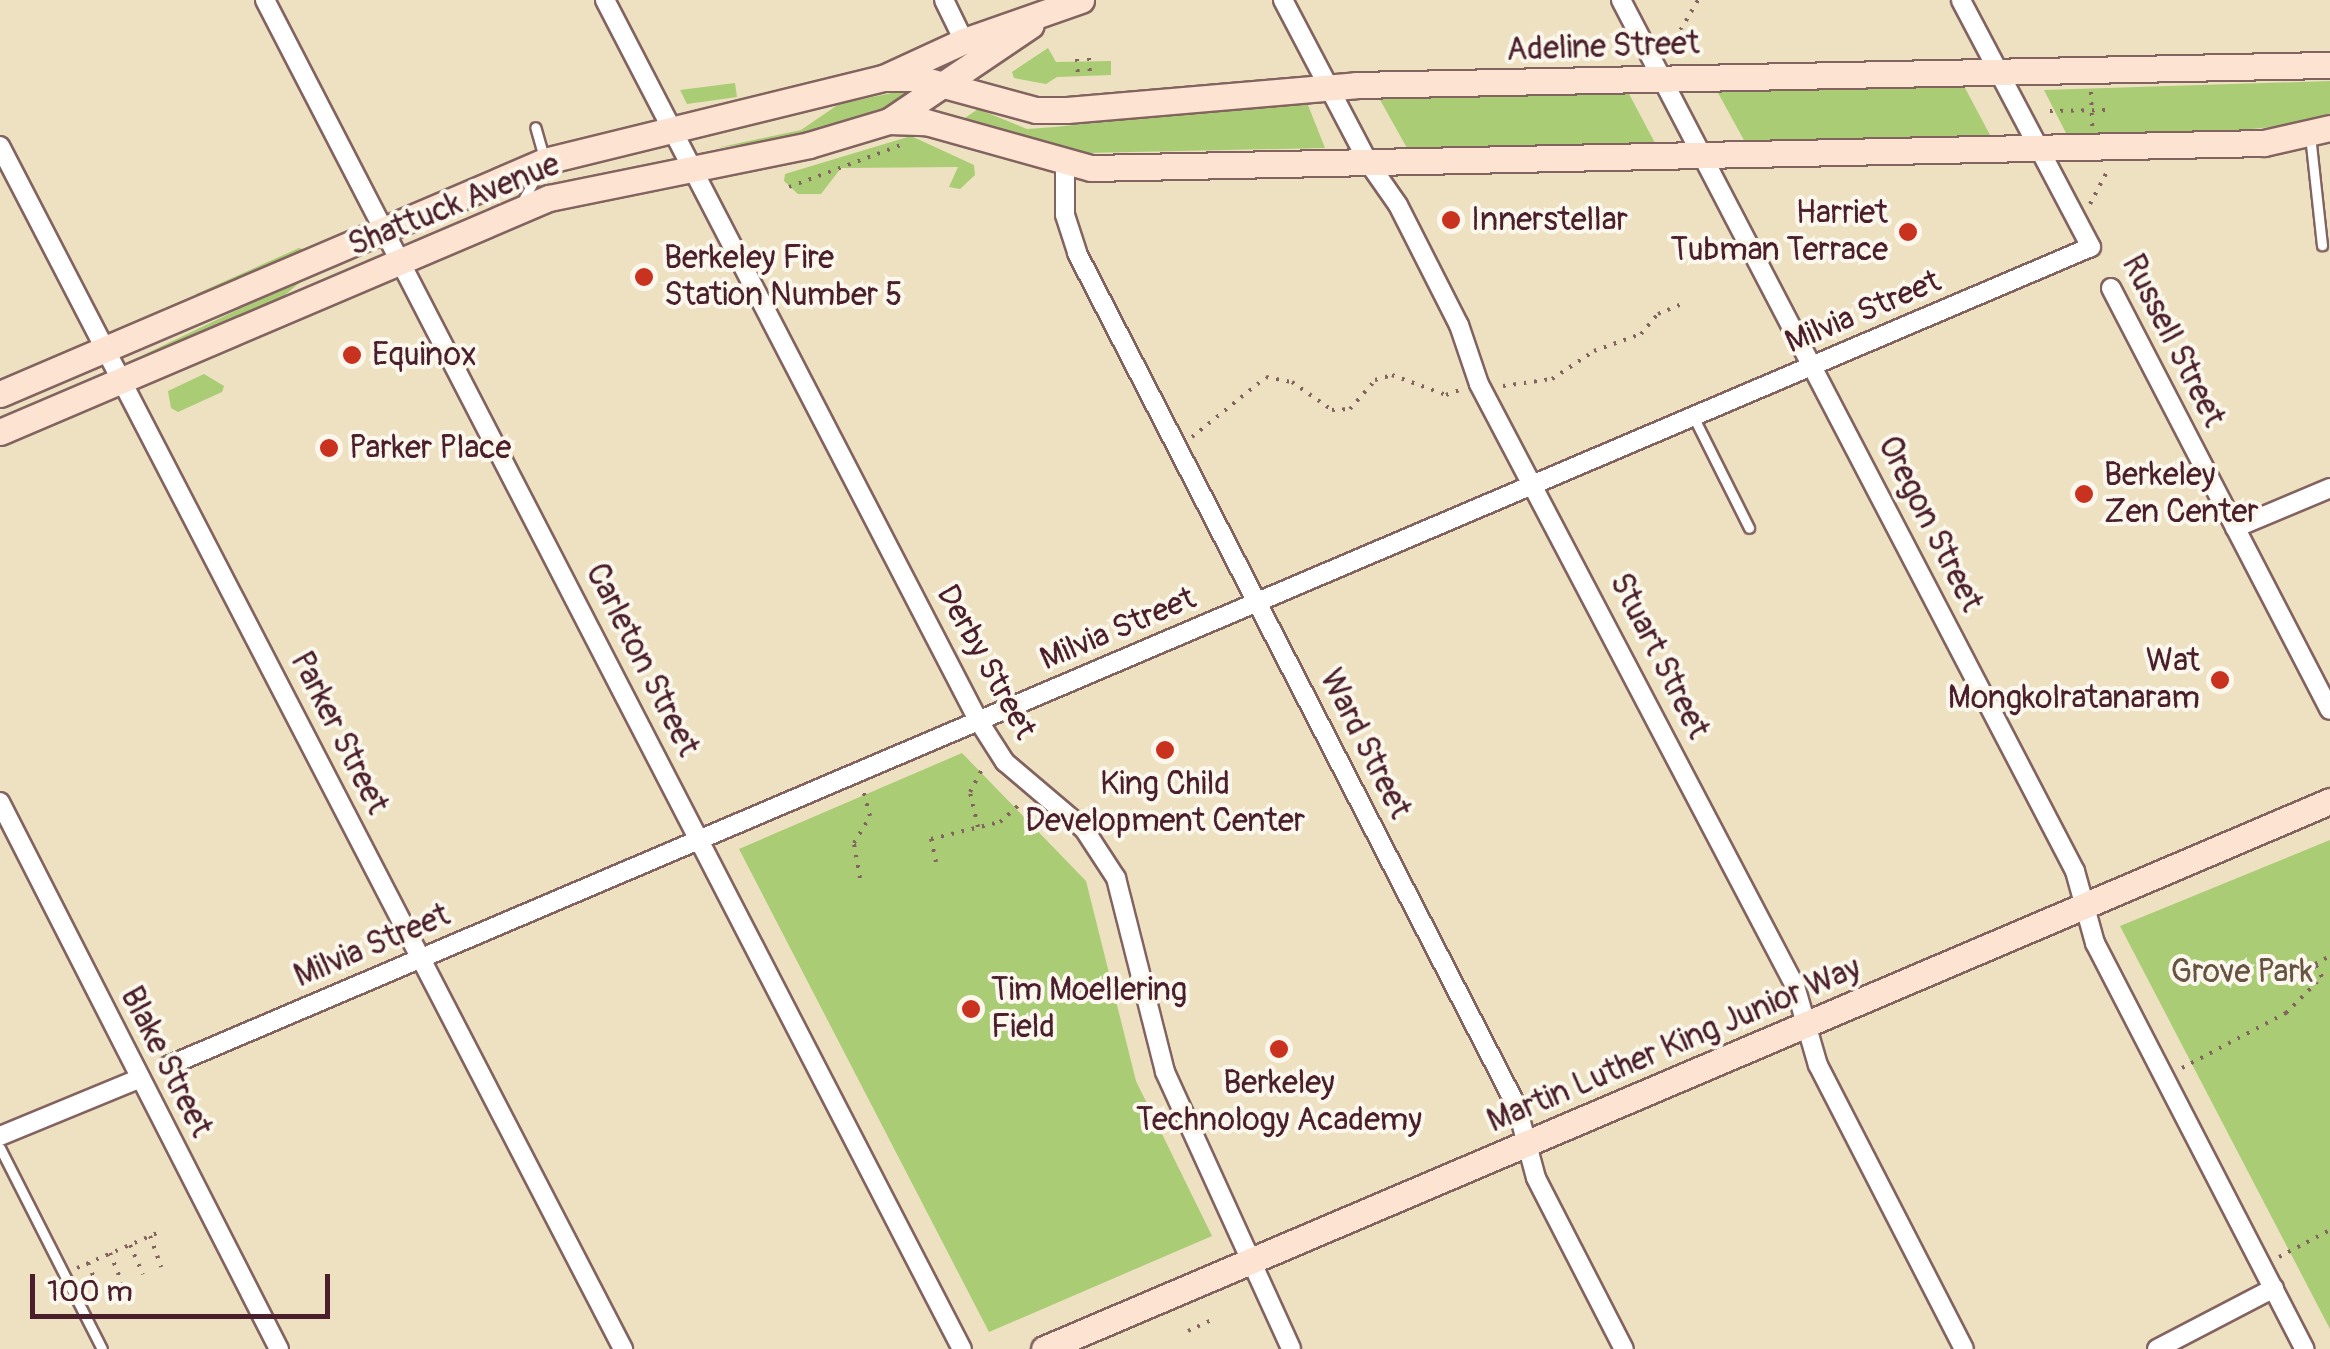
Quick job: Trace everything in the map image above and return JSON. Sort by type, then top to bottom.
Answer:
[{"type":"main road","name":"Shattuck Avenue","points":[[0,394],[384,229],[544,149],[671,131],[883,78],[964,41],[1082,0]]},
{"type":"main road","name":"Shattuck Avenue","points":[[0,432],[515,210],[582,189],[809,145],[889,121],[1043,16]]},
{"type":"main road","name":"Adeline Street","points":[[883,78],[944,86],[1036,110],[1328,86],[2330,65]]},
{"type":"main road","points":[[889,121],[926,122],[1065,165],[2126,146],[2320,132]]},
{"type":"main road","name":"Martin Luther King Junior Way","points":[[1044,1349],[2330,801]]},
{"type":"street","name":"Carleton Street","points":[[265,0],[962,1349]]},
{"type":"street","name":"Derby Street","points":[[605,0],[978,720],[995,746],[1084,829],[1116,878],[1165,1072],[1292,1349]]},
{"type":"street","points":[[944,0],[964,41]]},
{"type":"street","name":"Stuart Street","points":[[1283,0],[1368,162],[1398,205],[1449,305],[1479,384],[1795,986],[1818,1065],[1964,1349]]},
{"type":"street","name":"Oregon Street","points":[[1621,0],[1815,366],[2074,871],[2095,943],[2305,1349]]},
{"type":"street","name":"Russell Street","points":[[1961,0],[2087,240]]},
{"type":"street","name":"Parker Street","points":[[0,146],[623,1349]]},
{"type":"street","name":"Ward Street","points":[[1065,165],[1068,232],[1517,1106],[1536,1178],[1624,1349]]},
{"type":"street","name":"Milvia Street","points":[[168,1066],[1815,366],[2087,240]]},
{"type":"street","name":"Russell Street","points":[[2112,288],[2330,710]]},
{"type":"street","points":[[2236,528],[2330,488]]},
{"type":"street","name":"Blake Street","points":[[0,802],[279,1349]]},
{"type":"street","points":[[0,1136],[141,1078]]},
{"type":"street","points":[[2157,1349],[2274,1288]]},
{"type":"lane","points":[[515,210],[544,149],[535,127]]},
{"type":"lane","points":[[2320,132],[2322,245]]},
{"type":"lane","points":[[1693,416],[1749,528]]},
{"type":"lane","points":[[0,1148],[102,1349]]},
{"type":"path","points":[[1670,48],[1698,0]]},
{"type":"path","points":[[1090,58],[1090,78]]},
{"type":"path","points":[[1077,59],[1078,79]]},
{"type":"path","points":[[2090,87],[2092,132]]},
{"type":"path","points":[[2050,111],[2108,110]]},
{"type":"path","points":[[789,186],[915,140]]},
{"type":"path","points":[[2087,240],[2094,192],[2126,146]]},
{"type":"path","points":[[1177,445],[1217,423],[1266,377],[1292,382],[1332,410],[1350,409],[1375,380],[1392,375],[1446,395],[1479,384],[1522,388],[1552,378],[1594,352],[1641,334],[1658,314],[1684,303]]},
{"type":"path","points":[[978,827],[970,792],[995,746]]},
{"type":"path","points":[[855,772],[870,816],[854,843],[860,878]]},
{"type":"path","points":[[936,862],[931,839],[1000,822],[1037,789]]},
{"type":"path","points":[[2165,1077],[2286,1013],[2322,977],[2315,964],[2330,956]]},
{"type":"path","points":[[2263,1268],[2330,1230]]},
{"type":"path","points":[[62,1272],[158,1233]]},
{"type":"path","points":[[150,1236],[161,1267]]},
{"type":"path","points":[[130,1245],[143,1274]]},
{"type":"path","points":[[110,1253],[122,1283]]},
{"type":"path","points":[[88,1263],[100,1292]]},
{"type":"path","points":[[1188,1331],[1212,1319]]},
{"type":"green space","points":[[1048,48],[1056,62],[1111,61],[1111,75],[1057,77],[1046,84],[1014,78],[1012,72]]},
{"type":"green space","points":[[2330,81],[2330,113],[2292,125],[2220,132],[2067,135],[2044,90]]},
{"type":"green space","points":[[735,83],[737,97],[687,104],[680,90]]},
{"type":"green space","points":[[1964,86],[1990,135],[1745,142],[1717,91]]},
{"type":"green space","points":[[906,90],[909,98],[814,134],[716,148],[801,130],[839,104]]},
{"type":"green space","points":[[1628,92],[1655,143],[1407,148],[1379,98]]},
{"type":"green space","points":[[1306,100],[1325,148],[1085,153],[1044,148],[962,120],[978,109],[1027,129]]},
{"type":"green space","points":[[911,136],[974,165],[975,175],[960,189],[949,187],[958,167],[841,168],[821,194],[798,194],[784,181],[785,174]]},
{"type":"green space","points":[[299,248],[305,250],[197,297],[196,294]]},
{"type":"green space","points":[[363,250],[304,279],[279,300],[141,356]]},
{"type":"green space","points":[[204,374],[224,386],[222,392],[178,412],[171,408],[168,391]]},
{"type":"green space","name":"Tim Moellering Field","points":[[962,753],[1086,881],[1136,1081],[1212,1236],[989,1332],[739,849]]},
{"type":"green space","name":"Grove Park","points":[[2330,840],[2330,1329],[2120,926]]},
{"type":"place","name":"Innerstellar","points":[[1451,220]]},
{"type":"place","name":"Harriet Tubman Terrace","points":[[1908,232]]},
{"type":"place","name":"Berkeley Fire Station Number 5","points":[[644,277]]},
{"type":"place","name":"Equinox","points":[[352,355]]},
{"type":"place","name":"Parker Place","points":[[329,448]]},
{"type":"place","name":"Berkeley Zen Center","points":[[2084,494]]},
{"type":"place","name":"Wat Mongkolratanaram","points":[[2220,680]]},
{"type":"place","name":"King Child Development Center","points":[[1165,750]]},
{"type":"place","name":"Tim Moellering Field","points":[[971,1009]]},
{"type":"place","name":"Berkeley Technology Academy","points":[[1279,1049]]}]
